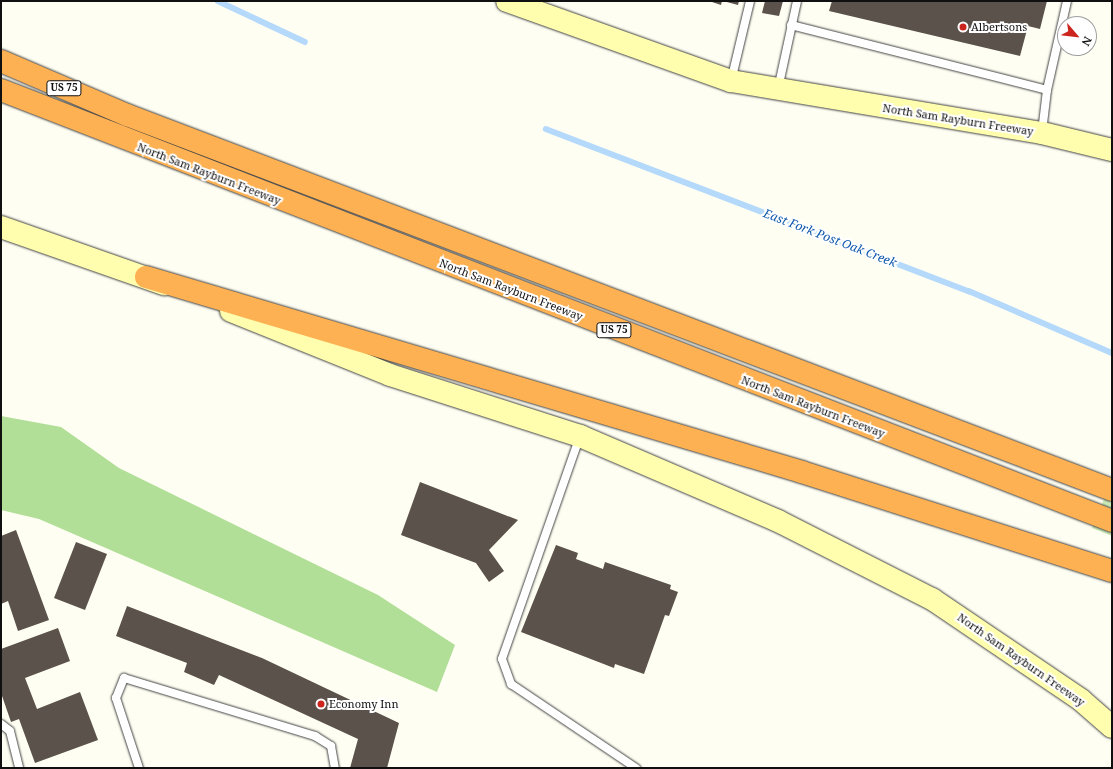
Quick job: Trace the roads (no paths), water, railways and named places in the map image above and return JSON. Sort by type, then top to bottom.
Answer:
[{"type":"highway","name":"US 75","points":[[1,61],[127,114],[1112,490]]},
{"type":"highway","name":"North Sam Rayburn Freeway","points":[[1,90],[1112,521]]},
{"type":"highway","points":[[146,277],[802,472],[1112,571]]},
{"type":"main road","name":"North Sam Rayburn Freeway","points":[[507,1],[731,82],[778,92],[1042,133],[1112,150]]},
{"type":"main road","points":[[1,227],[146,277]]},
{"type":"main road","name":"North Sam Rayburn Freeway","points":[[146,277],[390,375],[580,436],[778,521],[932,599],[1081,700],[1112,727]]},
{"type":"lane","points":[[731,82],[750,1]]},
{"type":"lane","points":[[778,92],[797,1]]},
{"type":"lane","points":[[1042,133],[1047,90],[1067,1]]},
{"type":"lane","points":[[791,25],[1047,90]]},
{"type":"lane","points":[[580,436],[502,659],[511,684],[636,768]]},
{"type":"lane","points":[[139,768],[116,698],[124,678],[315,736],[331,746],[335,768]]},
{"type":"lane","points":[[1,724],[10,731],[19,768]]},
{"type":"waterway","name":"East Fork Post Oak Creek","points":[[218,1],[305,42]]},
{"type":"waterway","name":"East Fork Post Oak Creek","points":[[546,129],[969,291],[1112,353]]},
{"type":"place","name":"Albertsons","points":[[963,27]]},
{"type":"place","name":"Economy Inn","points":[[321,704]]}]
